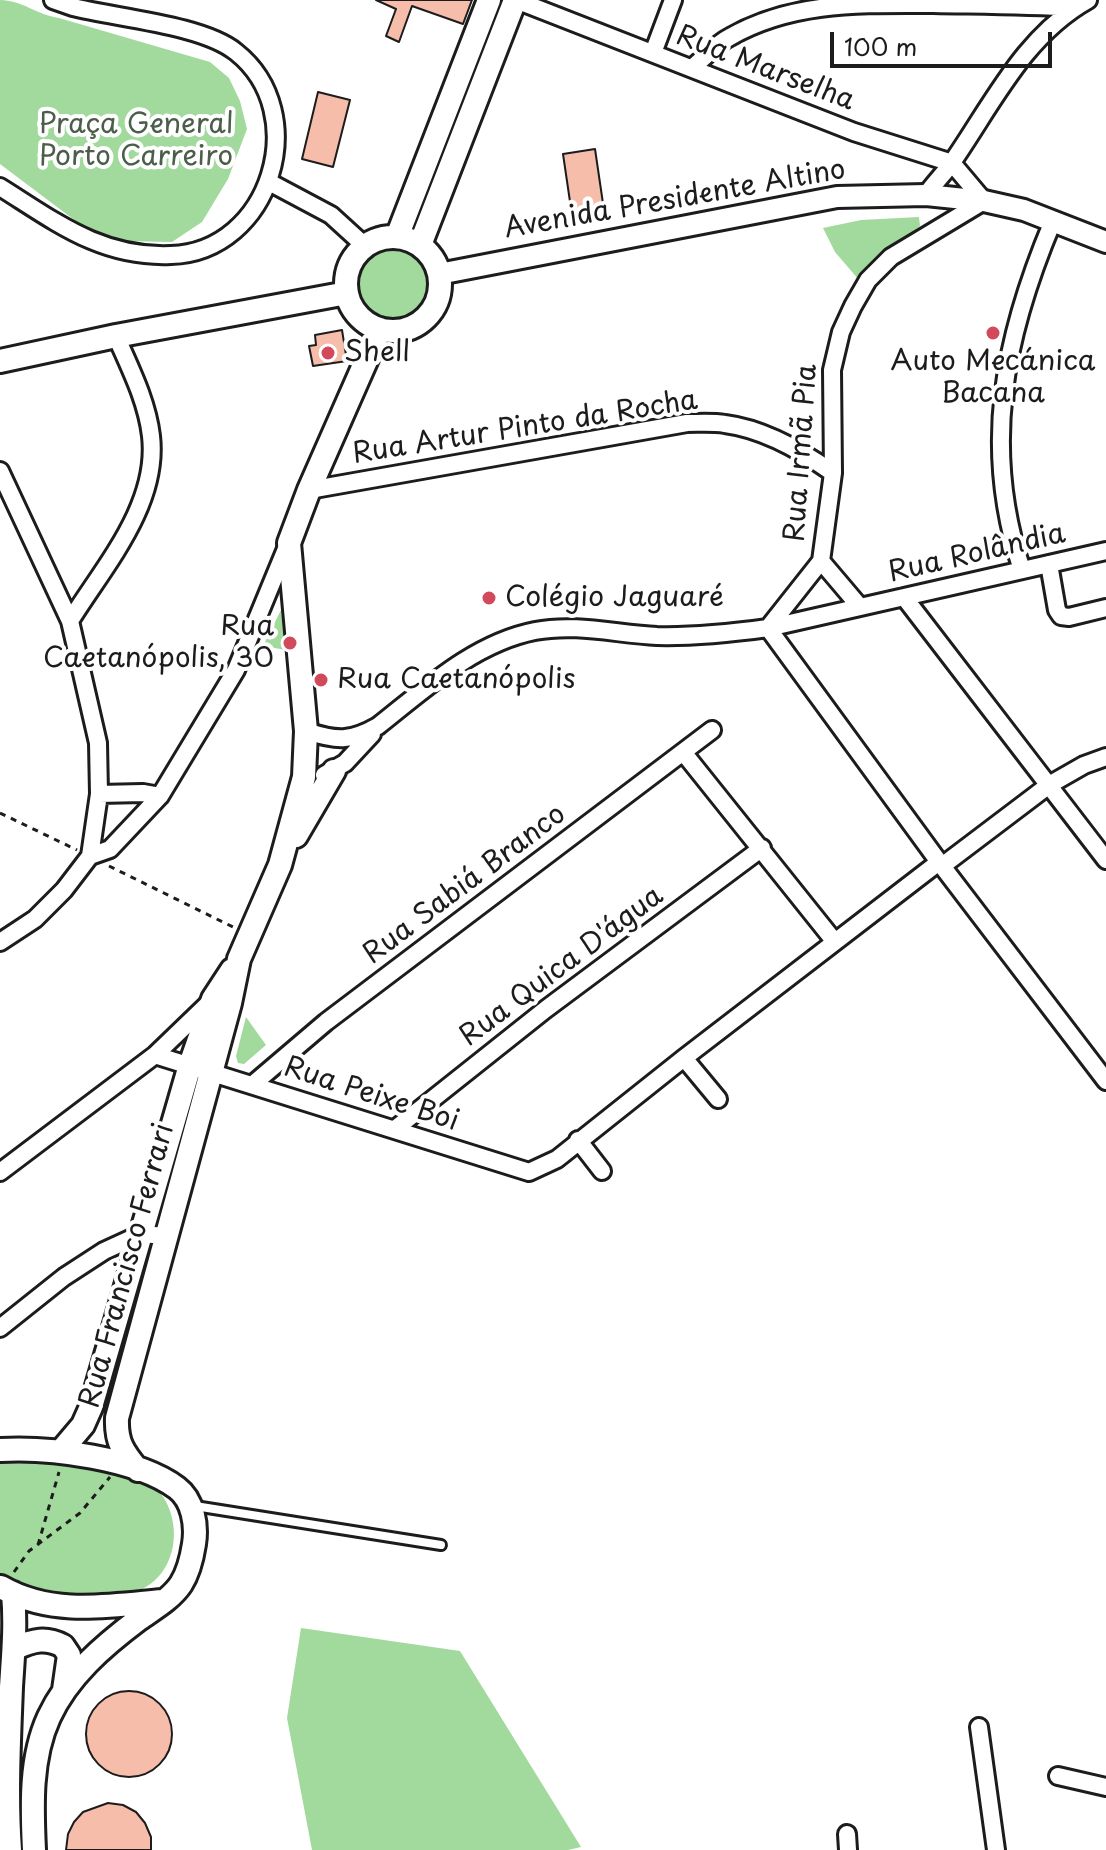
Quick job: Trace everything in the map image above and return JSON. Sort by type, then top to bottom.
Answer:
[{"type":"main road","points":[[397,237],[489,0]]},
{"type":"main road","points":[[420,245],[516,0]]},
{"type":"main road","points":[[397,237],[420,245],[429,253],[441,283],[437,302],[426,318],[400,331],[380,329],[359,316],[347,293],[349,267],[365,246],[380,239],[397,237]]},
{"type":"main road","points":[[0,361],[347,293]]},
{"type":"main road","points":[[280,865],[304,777],[306,731],[289,543],[380,329]]},
{"type":"main road","points":[[200,1068],[213,999],[239,959],[280,865],[334,771]]},
{"type":"main road","points":[[200,1068],[230,1003],[239,959]]},
{"type":"main road","name":"Rua Francisco Ferrari","points":[[61,1451],[83,1425],[91,1407],[141,1234],[200,1068]]},
{"type":"main road","name":"Rua Francisco Ferrari","points":[[138,1470],[121,1450],[116,1436],[117,1418],[166,1236],[200,1068]]},
{"type":"main road","points":[[0,1450],[27,1448],[61,1451],[138,1470],[179,1489],[190,1505],[195,1521],[192,1558],[183,1582],[99,1651],[64,1691],[49,1717],[35,1768],[32,1812],[34,1850]]},
{"type":"main road","points":[[10,1850],[6,1590],[35,1602],[61,1607],[92,1608],[162,1601]]},
{"type":"main road","points":[[8,1646],[44,1639],[63,1646],[69,1655],[64,1691]]},
{"type":"street","points":[[0,187],[92,242],[127,253],[175,255],[211,246],[239,226],[261,199],[269,182],[276,153],[277,122],[257,73],[235,51],[200,35],[87,11],[53,0]]},
{"type":"street","name":"Rua Marselha","points":[[516,0],[877,140],[952,163]]},
{"type":"street","points":[[653,53],[673,0]]},
{"type":"street","points":[[692,68],[737,33],[779,15],[810,8],[848,4],[1081,4]]},
{"type":"street","points":[[926,195],[952,163],[1008,75],[1034,44],[1081,4]]},
{"type":"street","points":[[952,163],[984,201]]},
{"type":"street","points":[[269,182],[331,215],[365,246]]},
{"type":"street","name":"Avenida Presidente Altino","points":[[439,274],[837,197],[926,195],[984,201],[1024,210],[1106,242]]},
{"type":"street","name":"Rua Irmã Pia","points":[[768,628],[821,561],[833,473],[832,370],[841,332],[853,306],[868,280],[891,257],[984,201]]},
{"type":"street","points":[[1022,570],[1010,535],[1000,425],[1005,373],[1020,313],[1036,261],[1053,221]]},
{"type":"street","points":[[70,621],[131,525],[147,486],[150,469],[151,433],[139,389],[116,336]]},
{"type":"street","name":"Rua Artur Pinto da Rocha","points":[[309,490],[687,423],[740,426],[801,451],[833,473]]},
{"type":"street","points":[[0,471],[70,621],[98,743],[99,794],[90,856],[64,890],[35,919],[0,942]]},
{"type":"street","points":[[90,856],[110,849],[160,796],[236,670],[289,543]]},
{"type":"street","name":"Rua Rolândia","points":[[768,628],[1106,551]]},
{"type":"street","name":"Rua Rolândia","points":[[821,561],[860,607]]},
{"type":"street","points":[[1049,564],[1057,610],[1061,616],[1106,608]]},
{"type":"street","points":[[904,597],[1106,860]]},
{"type":"street","points":[[306,731],[336,739],[350,739],[378,726],[473,654],[533,631],[566,627],[657,636],[699,636],[768,628],[941,864],[1106,1081]]},
{"type":"street","points":[[304,777],[319,777],[334,771],[356,752],[378,726]]},
{"type":"street","name":"Rua Sabiá Branco","points":[[252,1085],[326,1022],[712,730]]},
{"type":"street","points":[[683,752],[835,942]]},
{"type":"street","points":[[602,1171],[578,1140],[835,942],[1049,785],[1084,765],[1106,757]]},
{"type":"street","points":[[99,794],[143,793],[160,796]]},
{"type":"street","name":"Rua Quica D'água","points":[[395,1129],[546,1009],[762,848]]},
{"type":"street","points":[[2,1169],[155,1055],[213,999]]},
{"type":"street","points":[[155,1055],[200,1068]]},
{"type":"street","points":[[684,1058],[718,1099]]},
{"type":"street","name":"Rua Peixe Boi","points":[[200,1068],[529,1172],[557,1159],[578,1140]]},
{"type":"street","points":[[0,1328],[64,1277],[104,1251],[141,1234],[166,1236]]},
{"type":"street","points":[[979,1727],[996,1850]]},
{"type":"street","points":[[1058,1776],[1106,1787]]},
{"type":"lane","points":[[190,1505],[441,1545]]},
{"type":"path","points":[[0,813],[249,935]]},
{"type":"path","points":[[38,1545],[63,1458],[61,1451]]},
{"type":"path","points":[[6,1590],[16,1567],[38,1545],[80,1513],[118,1469],[138,1470]]},
{"type":"green space","name":"Praça General Porto Carreiro","points":[[0,0],[210,62],[229,78],[240,101],[247,129],[228,179],[202,222],[172,242],[124,241],[81,225],[0,164]]},
{"type":"green space","points":[[494,12],[500,14],[421,215],[416,213]]},
{"type":"green space","points":[[919,217],[920,226],[869,267],[859,280],[835,252],[823,228],[861,220]]},
{"type":"green space","points":[[392,247],[412,253],[422,263],[428,283],[422,303],[412,313],[392,319],[372,313],[362,303],[356,283],[362,263],[372,253]]},
{"type":"green space","points":[[281,610],[286,650],[263,646]]},
{"type":"green space","points":[[246,1017],[266,1045],[244,1064],[238,1063],[236,1056]]},
{"type":"green space","points":[[32,1455],[132,1473],[152,1484],[164,1497],[174,1532],[166,1567],[154,1581],[128,1594],[87,1597],[35,1591],[0,1578],[0,1461]]},
{"type":"green space","points":[[301,1628],[460,1651],[581,1847],[568,1850],[312,1850],[287,1718]]},
{"type":"building","points":[[376,0],[472,0],[463,24],[412,6],[399,42],[386,36],[396,9]]},
{"type":"building","points":[[318,92],[350,100],[333,167],[302,159]]},
{"type":"building","points":[[595,149],[605,217],[573,222],[563,154]]},
{"type":"building","name":"Shell","points":[[342,330],[347,361],[313,366],[309,346],[316,345],[315,335]]},
{"type":"building","points":[[121,1691],[137,1691],[160,1703],[169,1717],[172,1734],[169,1751],[160,1765],[137,1777],[121,1777],[105,1770],[93,1758],[86,1742],[86,1726],[93,1710],[105,1698]]},
{"type":"building","points":[[108,1803],[123,1805],[136,1812],[151,1837],[151,1850],[66,1850],[68,1834],[74,1822],[83,1812]]},
{"type":"place","name":"Auto Mecánica Bacana","points":[[993,333]]},
{"type":"place","name":"Shell","points":[[328,353]]},
{"type":"place","name":"Colégio Jaguaré","points":[[489,598]]},
{"type":"place","name":"Rua Caetanópolis, 30","points":[[290,643]]},
{"type":"place","name":"Rua Caetanópolis","points":[[321,680]]}]
